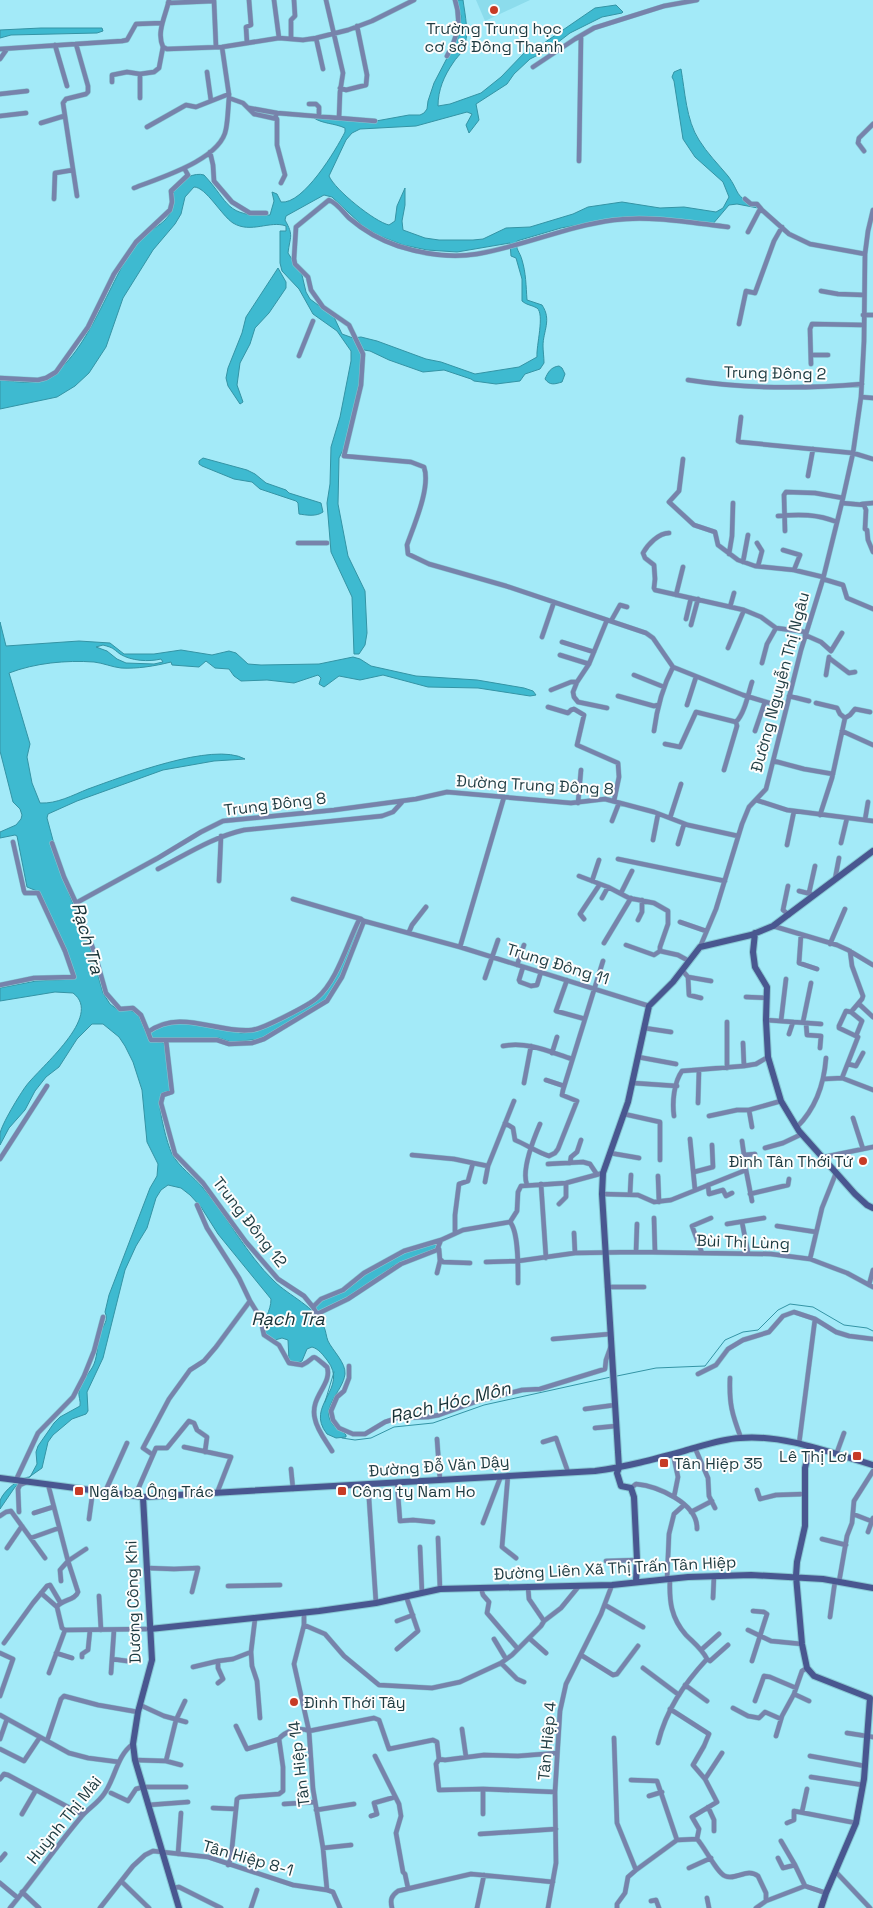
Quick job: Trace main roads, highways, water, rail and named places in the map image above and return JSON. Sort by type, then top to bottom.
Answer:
[{"type":"water","points":[[456,0],[463,0],[466,25],[465,44],[444,78],[440,89],[438,106],[450,104],[481,93],[501,77],[527,50],[541,45],[595,8],[616,5],[623,12],[602,17],[570,33],[548,50],[530,59],[514,74],[507,84],[476,104],[479,120],[469,133],[466,125],[472,114],[467,112],[416,126],[360,129],[352,133],[346,140],[329,176],[347,197],[365,212],[389,225],[395,221],[397,206],[405,188],[403,230],[425,238],[439,240],[473,240],[483,239],[506,228],[530,227],[573,214],[588,207],[622,202],[660,208],[684,207],[716,212],[723,208],[729,197],[723,182],[695,157],[683,139],[672,77],[674,72],[681,69],[691,124],[699,140],[728,176],[741,197],[758,208],[737,204],[729,205],[712,225],[698,221],[623,217],[561,228],[517,241],[517,248],[526,280],[527,300],[542,305],[547,321],[543,341],[544,363],[540,369],[525,374],[520,381],[496,384],[474,381],[444,370],[423,372],[370,351],[358,349],[361,352],[359,384],[345,446],[339,458],[338,504],[348,556],[365,591],[367,633],[365,645],[359,654],[354,654],[352,597],[331,552],[327,503],[330,484],[331,447],[340,417],[351,361],[351,351],[337,331],[313,314],[299,289],[282,271],[280,263],[280,231],[286,231],[286,226],[240,226],[228,219],[199,188],[194,187],[185,197],[181,214],[175,224],[153,250],[123,298],[106,347],[89,373],[75,386],[57,397],[0,409],[0,380],[38,381],[54,373],[69,359],[95,320],[117,276],[138,241],[169,216],[174,191],[177,185],[184,179],[196,174],[204,175],[224,200],[236,211],[244,214],[270,215],[274,201],[272,192],[277,194],[281,202],[290,201],[299,195],[309,186],[327,163],[345,132],[345,128],[314,118],[376,121],[424,113],[427,109],[434,83],[459,35],[461,16]],"holes":[[[324,195],[332,197],[364,227],[403,245],[427,250],[457,252],[510,243],[511,256],[516,258],[522,279],[522,301],[537,308],[539,311],[540,323],[537,357],[519,367],[475,374],[377,341],[361,337],[353,338],[342,334],[334,317],[310,299],[306,292],[302,275],[288,253],[290,233],[285,220],[286,216]]]},
{"type":"water","points":[[102,28],[103,31],[97,33],[11,35],[0,38],[0,30]]},
{"type":"water","points":[[278,268],[286,282],[286,288],[269,313],[255,328],[250,344],[240,363],[237,385],[243,402],[240,404],[228,386],[226,378],[228,368],[242,333],[246,317]]},
{"type":"water","points":[[559,366],[565,374],[562,382],[549,383],[545,379],[547,374]]},
{"type":"water","points":[[203,458],[247,470],[266,483],[286,490],[289,493],[321,503],[323,512],[314,515],[299,514],[296,501],[260,489],[252,482],[234,479],[202,466],[199,464],[199,461]]},
{"type":"water","name":"Rạch Tra","points":[[0,622],[6,646],[79,641],[110,643],[124,654],[154,654],[181,650],[212,655],[229,651],[236,653],[248,664],[261,665],[319,664],[353,657],[371,666],[416,676],[477,680],[524,688],[533,691],[536,695],[530,696],[478,688],[428,687],[383,675],[360,680],[339,676],[324,687],[319,684],[321,678],[318,675],[294,683],[267,680],[241,681],[229,669],[215,668],[206,661],[199,667],[172,665],[171,662],[146,667],[127,668],[94,662],[73,661],[29,667],[9,673],[30,744],[27,757],[32,783],[40,803],[59,801],[144,769],[190,757],[212,754],[230,755],[245,759],[214,761],[163,770],[77,801],[48,814],[47,818],[64,881],[88,941],[103,993],[110,1004],[118,1010],[128,1009],[138,1014],[149,1040],[164,1043],[171,1091],[161,1095],[159,1102],[164,1129],[172,1154],[212,1199],[264,1270],[274,1281],[315,1313],[320,1320],[328,1341],[345,1370],[343,1381],[330,1406],[329,1413],[334,1426],[345,1434],[346,1437],[336,1438],[327,1434],[321,1424],[323,1405],[333,1380],[333,1370],[327,1360],[319,1351],[312,1347],[307,1349],[302,1361],[297,1363],[289,1361],[288,1340],[282,1338],[275,1340],[264,1333],[271,1299],[218,1234],[201,1207],[181,1188],[168,1185],[161,1190],[156,1198],[147,1228],[125,1270],[103,1358],[87,1392],[88,1411],[86,1414],[72,1419],[53,1435],[48,1442],[42,1468],[30,1476],[37,1464],[36,1452],[38,1446],[54,1423],[60,1417],[80,1406],[79,1391],[93,1367],[100,1333],[106,1320],[105,1312],[109,1295],[150,1188],[157,1176],[158,1164],[147,1142],[142,1090],[133,1062],[119,1037],[103,1024],[92,1024],[77,1039],[59,1067],[46,1077],[35,1091],[25,1110],[9,1128],[0,1145],[1,1130],[26,1086],[66,1041],[81,1015],[80,1003],[73,993],[55,992],[0,1001],[0,988],[36,981],[75,979],[37,891],[27,887],[17,836],[0,838],[0,832],[16,825],[22,815],[20,809],[13,802],[0,751]],"holes":[[[103,645],[113,648],[129,658],[146,661],[161,659],[163,662],[154,664],[126,663],[107,651],[96,647]]]},
{"type":"water","points":[[361,921],[342,976],[325,1001],[261,1039],[231,1042],[219,1038],[151,1038],[150,1032],[166,1024],[191,1023],[241,1033],[251,1032],[281,1020],[326,990]]},
{"type":"water","points":[[436,1242],[438,1247],[393,1266],[347,1299],[317,1312],[314,1306],[320,1300],[351,1287],[363,1276],[403,1252]]},
{"type":"water","points":[[29,1477],[15,1487],[0,1509],[0,1501],[8,1489]]},
{"type":"waterway","name":"Rạch Hóc Môn","points":[[617,1376],[656,1368],[705,1366],[725,1340],[743,1332],[758,1330],[778,1310],[790,1304],[813,1307],[844,1325],[867,1328],[873,1331]]},
{"type":"waterway","name":"Rạch Hóc Môn","points":[[325,1402],[334,1372]]},
{"type":"waterway","name":"Rạch Hóc Môn","points":[[342,1438],[355,1440],[371,1438],[394,1427],[433,1423],[484,1405],[611,1377]]},
{"type":"waterway","name":"Rạch Hóc Môn","points":[[330,1419],[336,1428]]},
{"type":"place","name":"Trường Trung học cơ sở Đông Thạnh","points":[[494,10]]},
{"type":"place","name":"Đình Tân Thới Tứ","points":[[863,1161]]},
{"type":"place","name":"Lê Thị Lơ","points":[[857,1456]]},
{"type":"place","name":"Tân Hiệp 35","points":[[664,1463]]},
{"type":"place","name":"Ngã ba Ông Trác","points":[[79,1491]]},
{"type":"place","name":"Công ty Nam Ho","points":[[342,1491]]},
{"type":"place","name":"Đình Thới Tây","points":[[294,1702]]}]
